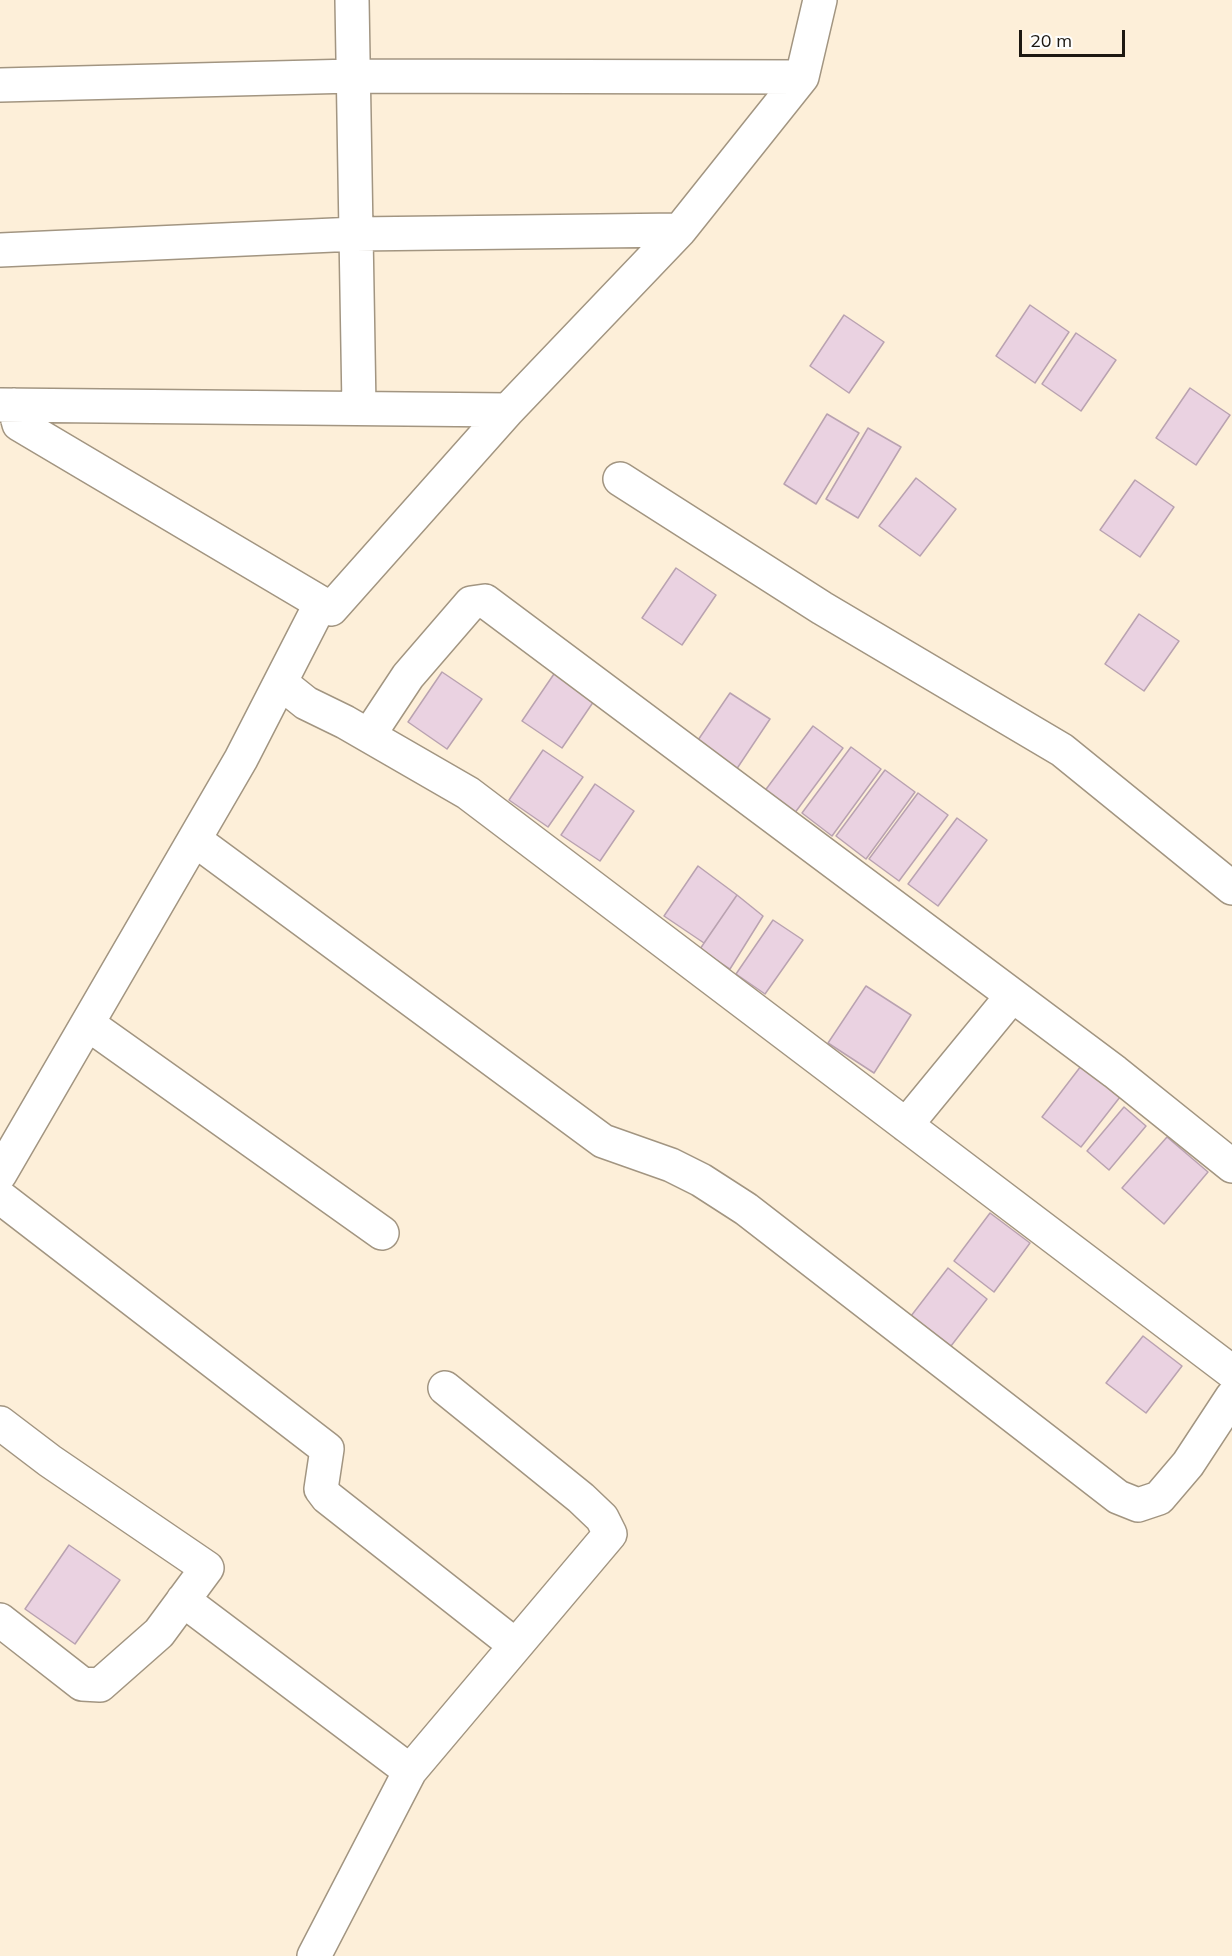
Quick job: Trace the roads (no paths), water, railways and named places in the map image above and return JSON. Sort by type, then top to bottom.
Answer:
[{"type":"street","points":[[352,0],[359,407]]},
{"type":"street","points":[[7,405],[19,424],[331,609],[508,410],[680,230],[802,77],[820,0]]},
{"type":"street","points":[[0,85],[353,76],[802,77]]},
{"type":"street","points":[[0,250],[356,234],[680,230]]},
{"type":"street","points":[[7,405],[508,410]]},
{"type":"street","points":[[620,479],[822,608],[1062,750],[1232,888]]},
{"type":"street","points":[[369,735],[408,676],[471,603],[485,601],[1115,1072],[1232,1166]]},
{"type":"street","points":[[0,1174],[195,840],[281,683],[321,603]]},
{"type":"street","points":[[281,683],[306,703],[369,735],[468,793],[1232,1372]]},
{"type":"street","points":[[195,840],[603,1141],[672,1165],[701,1180],[746,1209],[1118,1497],[1138,1505],[1159,1498],[1188,1464],[1232,1397]]},
{"type":"street","points":[[906,1125],[1012,996]]},
{"type":"street","points":[[88,1024],[382,1233]]},
{"type":"street","points":[[0,1197],[327,1449],[321,1489],[327,1497],[515,1645]]},
{"type":"street","points":[[314,1956],[410,1771],[610,1534],[602,1518],[581,1498],[445,1388]]},
{"type":"street","points":[[0,1423],[50,1461],[207,1569],[159,1633],[100,1685],[82,1684],[0,1620]]},
{"type":"street","points":[[183,1600],[410,1771]]}]
